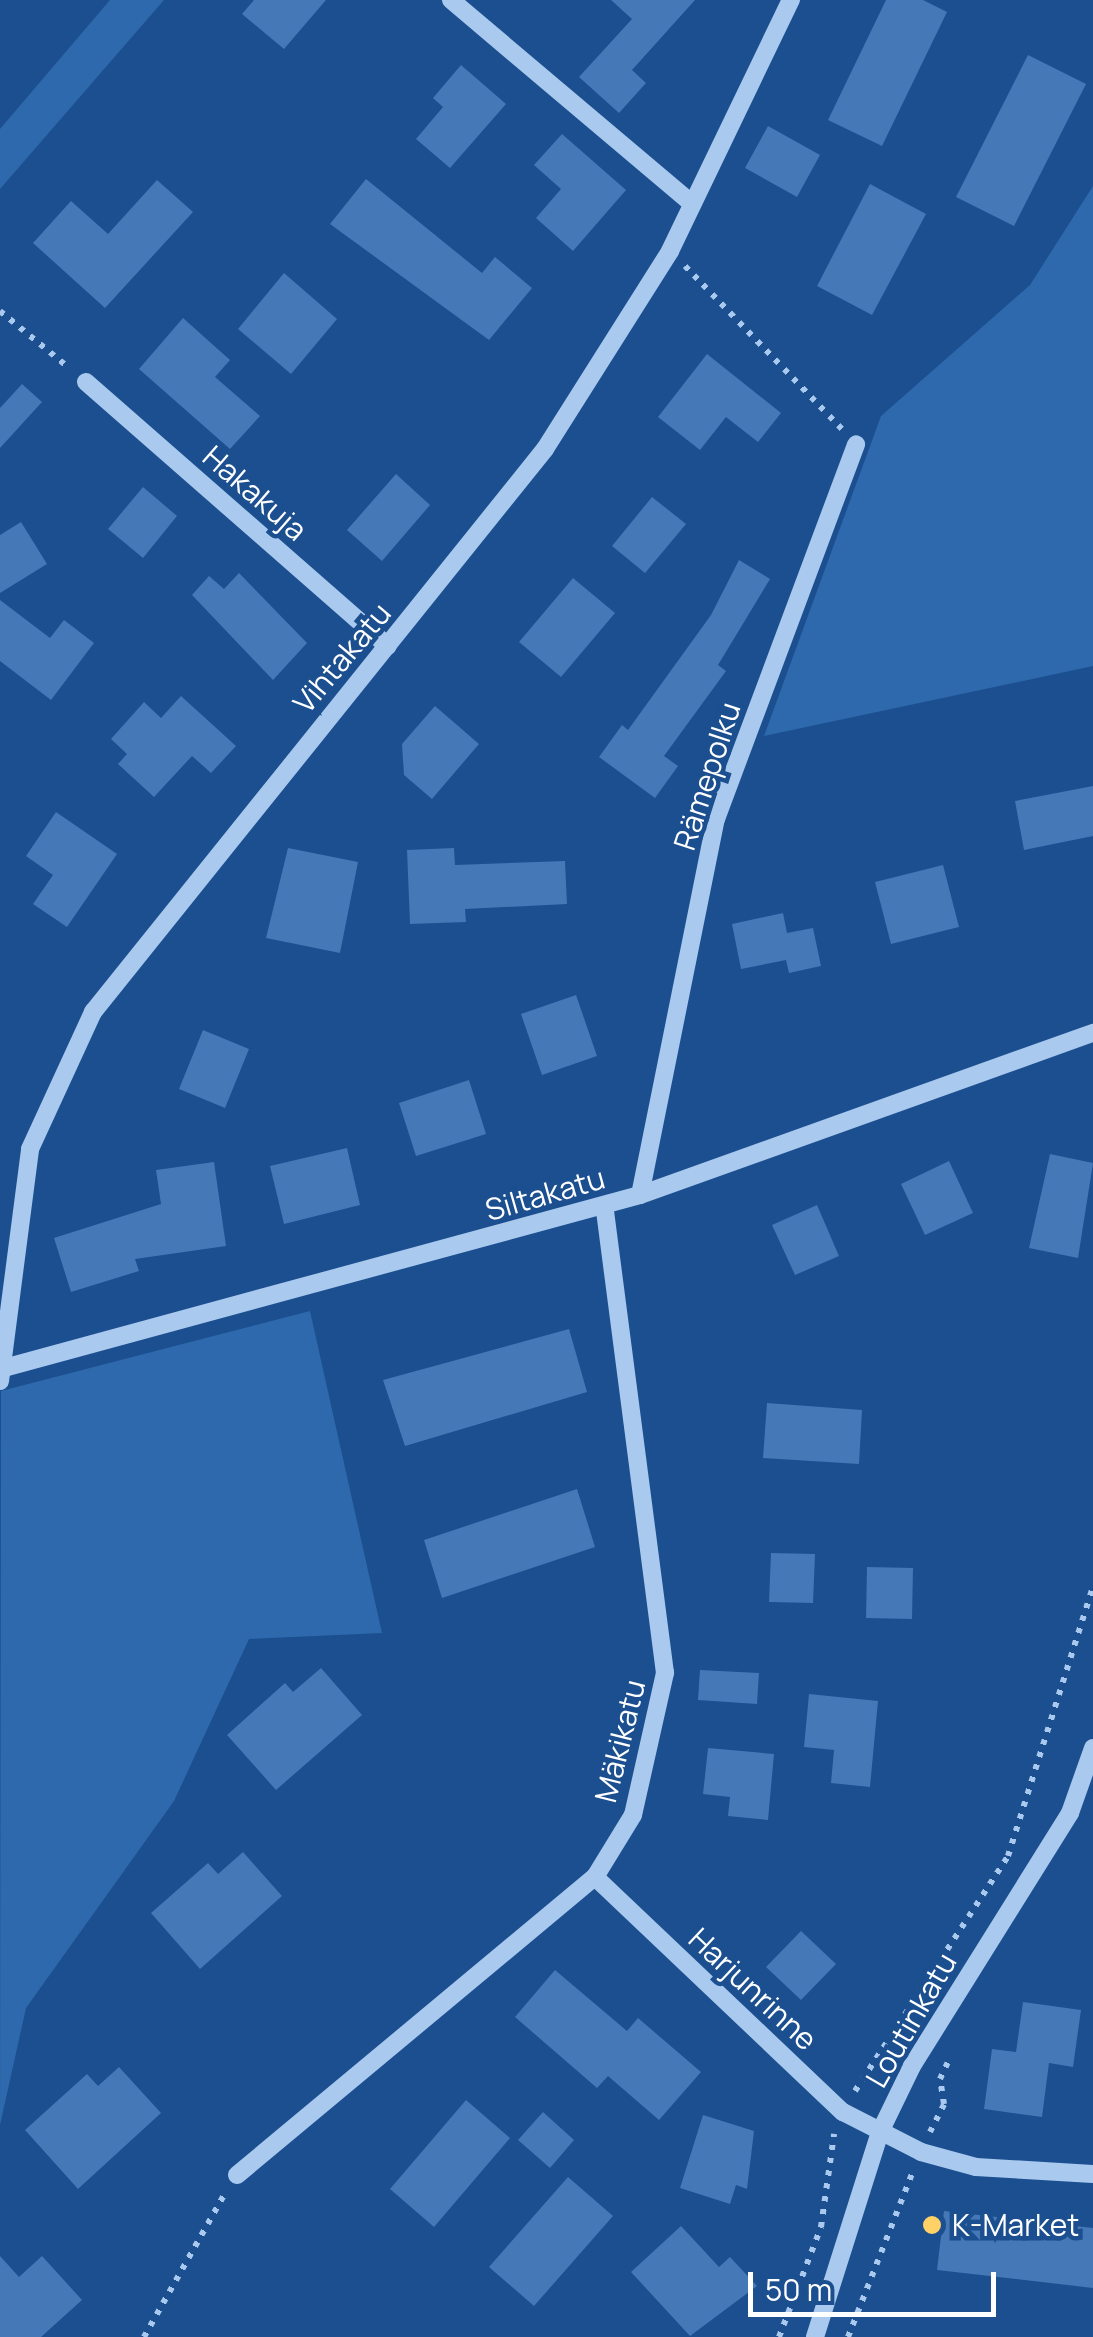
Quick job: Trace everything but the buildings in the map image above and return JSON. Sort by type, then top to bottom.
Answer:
[{"type":"street","points":[[452,0],[692,204]]},
{"type":"street","name":"Vihtakatu","points":[[1,1373],[30,1149],[93,1012],[545,449],[670,251],[791,0]]},
{"type":"street","name":"Hakakuja","points":[[86,382],[388,646]]},
{"type":"street","name":"Rämepolku","points":[[640,1195],[716,819],[856,444]]},
{"type":"street","name":"Siltakatu","points":[[1,1373],[640,1195],[1093,1033]]},
{"type":"street","name":"Mäkikatu","points":[[236,2175],[595,1877],[633,1815],[665,1673],[604,1206]]},
{"type":"street","name":"Loutinkatu","points":[[815,2337],[880,2132],[912,2066],[1070,1813],[1093,1748]]},
{"type":"street","name":"Harjunrinne","points":[[595,1877],[842,2112],[921,2152],[976,2167],[1093,2174]]},
{"type":"path","points":[[670,251],[856,444]]},
{"type":"path","points":[[0,311],[86,382]]},
{"type":"path","points":[[779,2337],[820,2227],[842,2112],[1008,1856],[1093,1586]]},
{"type":"path","points":[[848,2337],[944,2104]]},
{"type":"path","points":[[144,2337],[236,2175]]},
{"type":"shaded area","points":[[110,0],[164,0],[0,189],[0,129]]},
{"type":"shaded area","points":[[1093,186],[1093,666],[764,736],[881,416],[1030,285]]},
{"type":"shaded area","points":[[310,1311],[382,1633],[249,1639],[174,1801],[26,2008],[0,2125],[1,1391]]},
{"type":"place","name":"K-Market","points":[[932,2225]]}]
